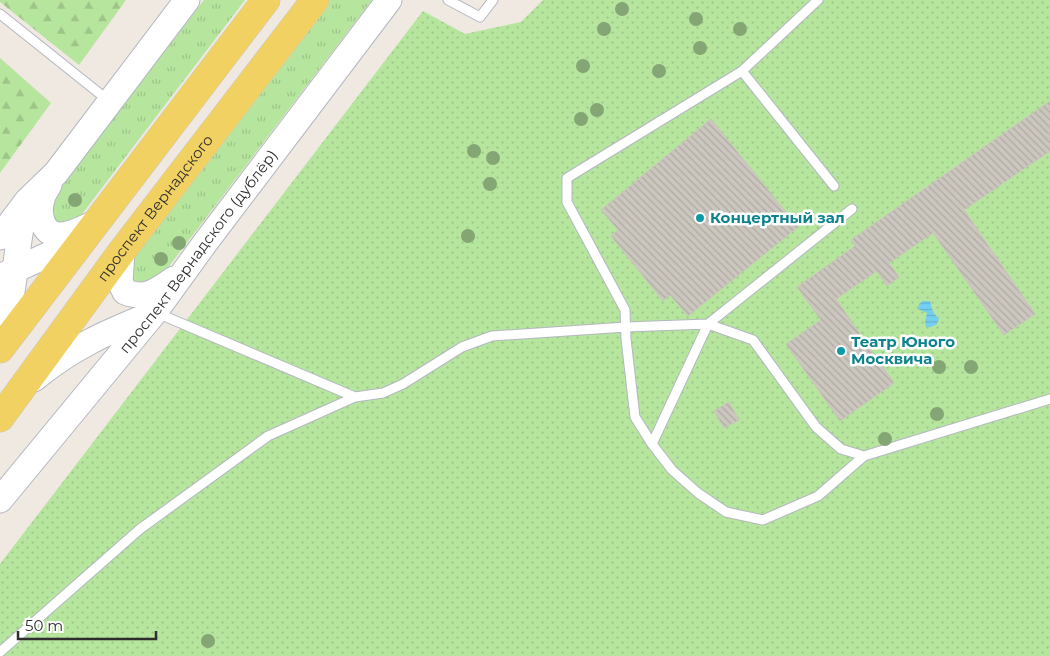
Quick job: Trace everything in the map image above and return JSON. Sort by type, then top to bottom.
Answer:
[{"type":"main road","points":[[97,222],[72,233],[58,235],[47,230],[41,222],[40,208],[42,197],[56,173],[187,0]]},
{"type":"main road","points":[[0,349],[266,0]]},
{"type":"main road","name":"проспект Вернадского","points":[[0,418],[122,251],[315,0]]},
{"type":"main road","name":"проспект Вернадского (дублёр)","points":[[0,500],[155,312],[182,273],[389,0]]},
{"type":"main road","points":[[0,237],[26,201],[56,173]]},
{"type":"main road","points":[[0,332],[8,310],[8,273],[26,201]]},
{"type":"main road","points":[[8,273],[50,254],[97,222]]},
{"type":"main road","points":[[122,251],[120,282],[125,292],[136,296],[146,295],[161,288],[182,273]]},
{"type":"main road","points":[[21,390],[51,365],[78,347],[155,312]]},
{"type":"lane","points":[[448,0],[480,17],[493,0]]},
{"type":"lane","points":[[818,0],[742,71],[567,178],[567,202],[624,310],[636,417],[652,444],[672,470],[698,493],[726,512],[763,520],[818,496],[864,456],[1050,398]]},
{"type":"lane","points":[[0,14],[109,101]]},
{"type":"lane","points":[[742,71],[834,186]]},
{"type":"lane","points":[[652,444],[708,324],[852,209]]},
{"type":"lane","points":[[155,312],[355,397]]},
{"type":"lane","points":[[0,652],[140,529],[268,436],[355,397],[383,393],[404,384],[462,347],[492,336],[626,326],[708,324],[753,340],[816,427],[841,449],[864,456]]},
{"type":"green space","points":[[0,0],[126,0],[79,65],[0,2]]},
{"type":"green space","points":[[204,0],[245,0],[76,222],[66,227],[50,218],[51,202],[57,193]]},
{"type":"green space","points":[[328,0],[372,0],[157,282],[132,284],[126,267]]},
{"type":"green space","points":[[543,0],[1050,0],[1050,656],[0,656],[0,564],[423,11],[465,34],[521,22]]},
{"type":"green space","points":[[0,58],[51,103],[0,173]]},
{"type":"water","points":[[923,301],[930,301],[933,312],[939,319],[937,324],[931,327],[926,327],[927,313],[918,309],[919,304]]},
{"type":"building","points":[[1050,101],[1050,151],[964,210],[1035,314],[1004,335],[933,233],[889,263],[899,277],[887,286],[877,271],[836,299],[894,383],[840,421],[786,344],[821,320],[797,287],[855,246],[851,240]]},
{"type":"building","name":"Концертный зал","points":[[711,119],[798,227],[688,316],[670,295],[663,301],[611,236],[618,230],[601,210]]},
{"type":"building","points":[[729,402],[739,420],[724,428],[714,411]]},
{"type":"place","name":"Концертный зал","points":[[700,218]]},
{"type":"place","name":"Театр Юного Москвича","points":[[841,351]]}]
